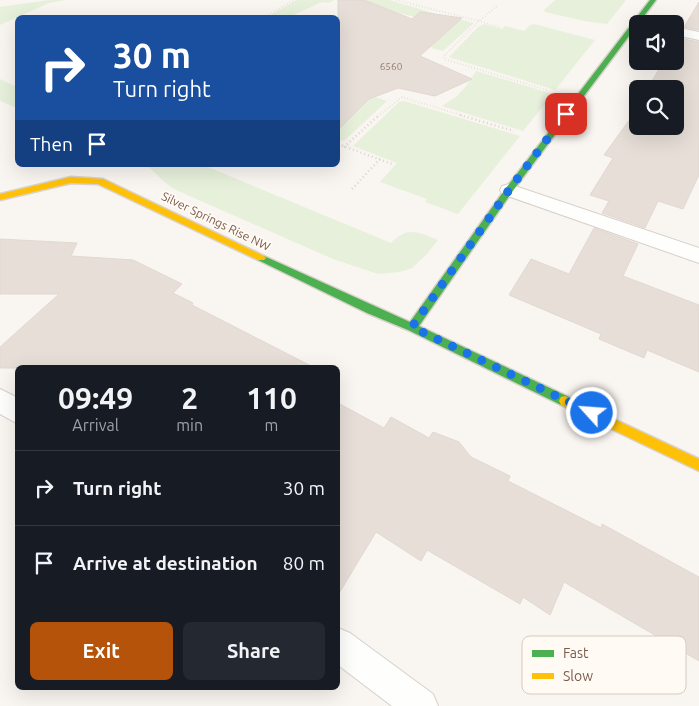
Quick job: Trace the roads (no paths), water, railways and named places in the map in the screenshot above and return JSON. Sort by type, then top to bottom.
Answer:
[{"type":"street","points":[[645,15],[652,0]]},
{"type":"street","points":[[412,327],[509,190],[629,38]]},
{"type":"street","name":"Silver Springs Rise NW","points":[[0,197],[71,180],[100,180],[699,465]]},
{"type":"lane","points":[[684,33],[699,36]]},
{"type":"lane","points":[[509,190],[699,256]]},
{"type":"lane","points":[[0,400],[15,411]]},
{"type":"lane","points":[[340,646],[422,706]]}]
